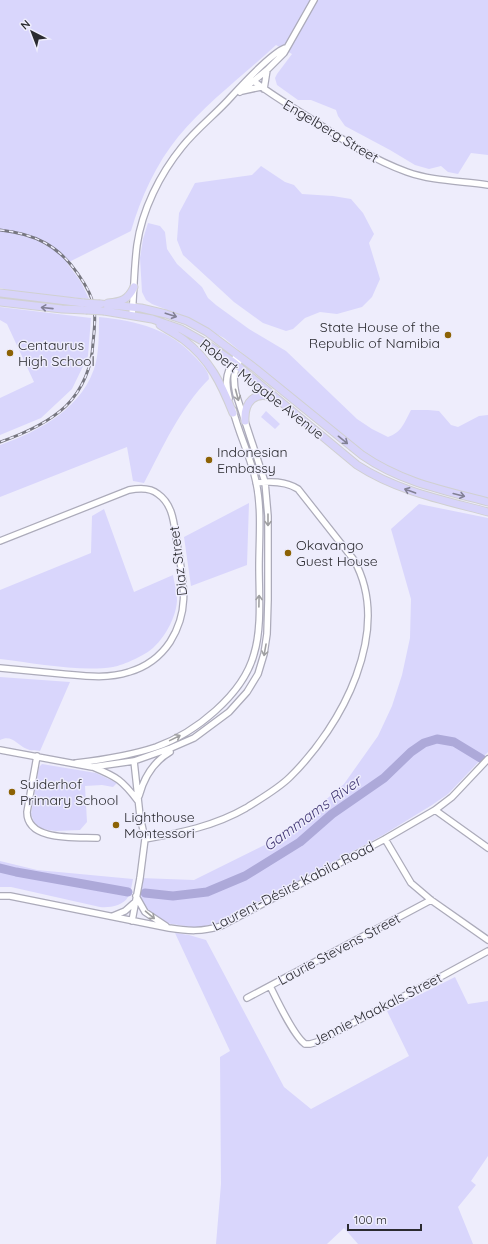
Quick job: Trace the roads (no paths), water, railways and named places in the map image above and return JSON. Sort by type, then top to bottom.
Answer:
[{"type":"main road","points":[[102,306],[124,300],[130,296],[134,287]]},
{"type":"main road","name":"Robert Mugabe Avenue","points":[[0,293],[102,306],[132,312],[170,325],[192,335],[234,364],[358,465],[378,477],[415,493],[488,512]]},
{"type":"main road","name":"Robert Mugabe Avenue","points":[[0,302],[62,309],[86,310],[102,306]]},
{"type":"main road","name":"Robert Mugabe Avenue","points":[[132,312],[152,310],[187,321],[206,332],[239,356],[362,455],[378,466],[421,485],[488,502]]},
{"type":"main road","points":[[152,319],[183,339],[203,358],[221,383],[233,413]]},
{"type":"main road","points":[[245,421],[245,412],[252,399],[263,395],[277,400]]},
{"type":"street","points":[[231,98],[242,91],[252,79],[267,70],[284,53],[285,48],[314,0]]},
{"type":"street","points":[[132,312],[139,235],[155,189],[181,148],[203,124],[252,79],[278,52],[285,48]]},
{"type":"street","points":[[242,91],[263,88],[267,70]]},
{"type":"street","name":"Engelberg Street","points":[[252,79],[263,88],[353,146],[381,161],[408,172],[429,177],[488,184]]},
{"type":"street","points":[[132,920],[140,878],[145,839],[138,801],[134,761],[138,756],[199,724],[220,706],[239,686],[248,671],[254,654],[258,633],[259,520],[256,483],[253,468],[233,413],[227,381],[228,372],[239,356]]},
{"type":"street","points":[[138,801],[148,772],[154,764],[162,756],[194,738],[229,712],[242,697],[258,674],[264,654],[267,634],[268,600],[268,516],[266,482],[236,394],[234,364]]},
{"type":"street","points":[[145,839],[212,824],[245,808],[289,778],[307,759],[328,732],[356,680],[367,631],[368,610],[367,596],[360,570],[354,560],[298,489],[289,484],[280,482],[256,483]]},
{"type":"street","name":"Diaz Street","points":[[0,542],[129,490],[141,488],[151,490],[158,493],[169,506],[173,518],[183,581],[184,599],[182,618],[176,633],[167,647],[158,657],[146,665],[130,672],[113,676],[91,676],[0,668]]},
{"type":"street","points":[[92,767],[134,761],[194,738]]},
{"type":"street","points":[[70,763],[111,758],[156,747]]},
{"type":"street","points":[[0,750],[92,767],[112,775],[119,780],[138,801]]},
{"type":"street","points":[[37,756],[27,812],[28,821],[30,824],[35,829],[46,834],[97,838]]},
{"type":"street","points":[[111,758],[126,758],[134,761]]},
{"type":"street","name":"Laurent-Désiré Kabila Road","points":[[0,896],[10,896],[169,928],[204,930],[220,926],[386,839],[435,810],[452,797],[488,759]]},
{"type":"street","points":[[435,810],[488,848]]},
{"type":"street","points":[[386,839],[411,883],[431,900],[488,940]]},
{"type":"street","points":[[112,916],[125,911],[135,899]]},
{"type":"street","points":[[135,899],[145,912],[169,928]]},
{"type":"street","name":"Laurie Stevens Street","points":[[247,998],[431,900]]},
{"type":"street","name":"Jennie Maakals Street","points":[[270,986],[279,1005],[299,1038],[305,1044],[310,1044],[317,1042],[444,976],[488,951]]},
{"type":"waterway","name":"Gammams River","points":[[145,893],[173,896],[207,892],[245,876],[300,842],[332,814],[384,778],[411,752],[424,743],[437,739],[454,742],[482,759]]},
{"type":"waterway","name":"Gammams River","points":[[0,868],[128,892]]},
{"type":"railway","points":[[0,230],[24,234],[35,238],[54,248],[62,255],[78,274],[88,290],[92,298],[95,316],[91,360],[86,377],[72,399],[59,412],[43,423],[26,432],[0,442]]},
{"type":"place","name":"State House of the Republic of Namibia","points":[[448,335]]},
{"type":"place","name":"Centaurus High School","points":[[10,353]]},
{"type":"place","name":"Indonesian Embassy","points":[[209,460]]},
{"type":"place","name":"Okavango Guest House","points":[[288,553]]},
{"type":"place","name":"Suiderhof Primary School","points":[[12,792]]},
{"type":"place","name":"Lighthouse Montessori","points":[[116,825]]}]
